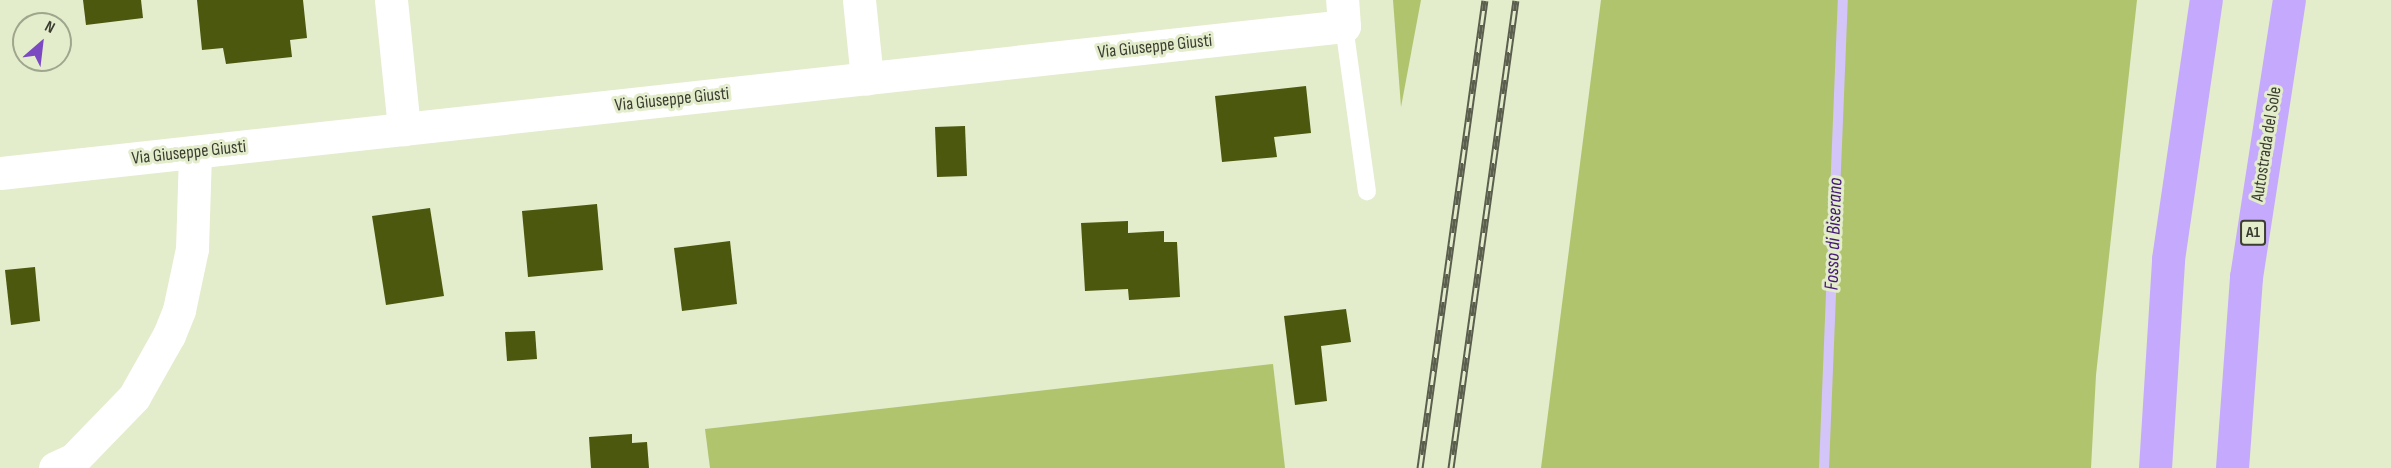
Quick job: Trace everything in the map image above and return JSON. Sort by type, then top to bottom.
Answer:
[{"type":"highway","points":[[2155,468],[2168,259],[2206,0]]},
{"type":"highway","name":"Autostrada del Sole","points":[[2232,468],[2246,277],[2289,0]]},
{"type":"street","points":[[391,0],[404,129]]},
{"type":"street","points":[[859,0],[867,79]]},
{"type":"street","name":"Via Giuseppe Giusti","points":[[0,173],[867,79],[1343,13]]},
{"type":"street","points":[[55,468],[74,459],[106,429],[134,397],[169,335],[179,310],[192,249],[195,152]]},
{"type":"lane","points":[[1343,13],[1366,191]]},
{"type":"green space","points":[[1393,0],[1421,0],[1401,107]]},
{"type":"green space","points":[[1601,0],[2137,0],[2096,375],[2091,468],[1541,468]]},
{"type":"green space","points":[[1273,364],[1285,468],[710,468],[705,429]]},
{"type":"building","points":[[83,0],[141,0],[143,18],[86,25]]},
{"type":"building","points":[[197,0],[303,0],[307,38],[290,40],[292,57],[226,64],[223,48],[202,50]]},
{"type":"building","points":[[1306,86],[1311,133],[1274,137],[1277,157],[1222,162],[1215,96]]},
{"type":"building","points":[[965,126],[967,176],[937,177],[935,127]]},
{"type":"building","points":[[597,204],[603,270],[528,277],[522,211]]},
{"type":"building","points":[[430,208],[444,296],[386,305],[372,216]]},
{"type":"building","points":[[1128,221],[1128,233],[1164,231],[1164,242],[1177,242],[1180,297],[1129,300],[1128,289],[1085,291],[1081,223]]},
{"type":"building","points":[[730,241],[737,304],[682,311],[674,248]]},
{"type":"building","points":[[35,267],[40,321],[11,325],[5,270]]},
{"type":"building","points":[[1346,309],[1351,342],[1321,346],[1327,401],[1295,405],[1284,316]]},
{"type":"building","points":[[535,331],[537,359],[507,361],[505,332]]},
{"type":"building","points":[[632,434],[632,443],[647,442],[649,468],[591,468],[589,437]]},
{"type":"waterway","name":"Fosso di Biserano","points":[[1824,468],[1843,0]]},
{"type":"railway","points":[[1420,468],[1485,0]]},
{"type":"railway","points":[[1451,468],[1516,0]]}]
